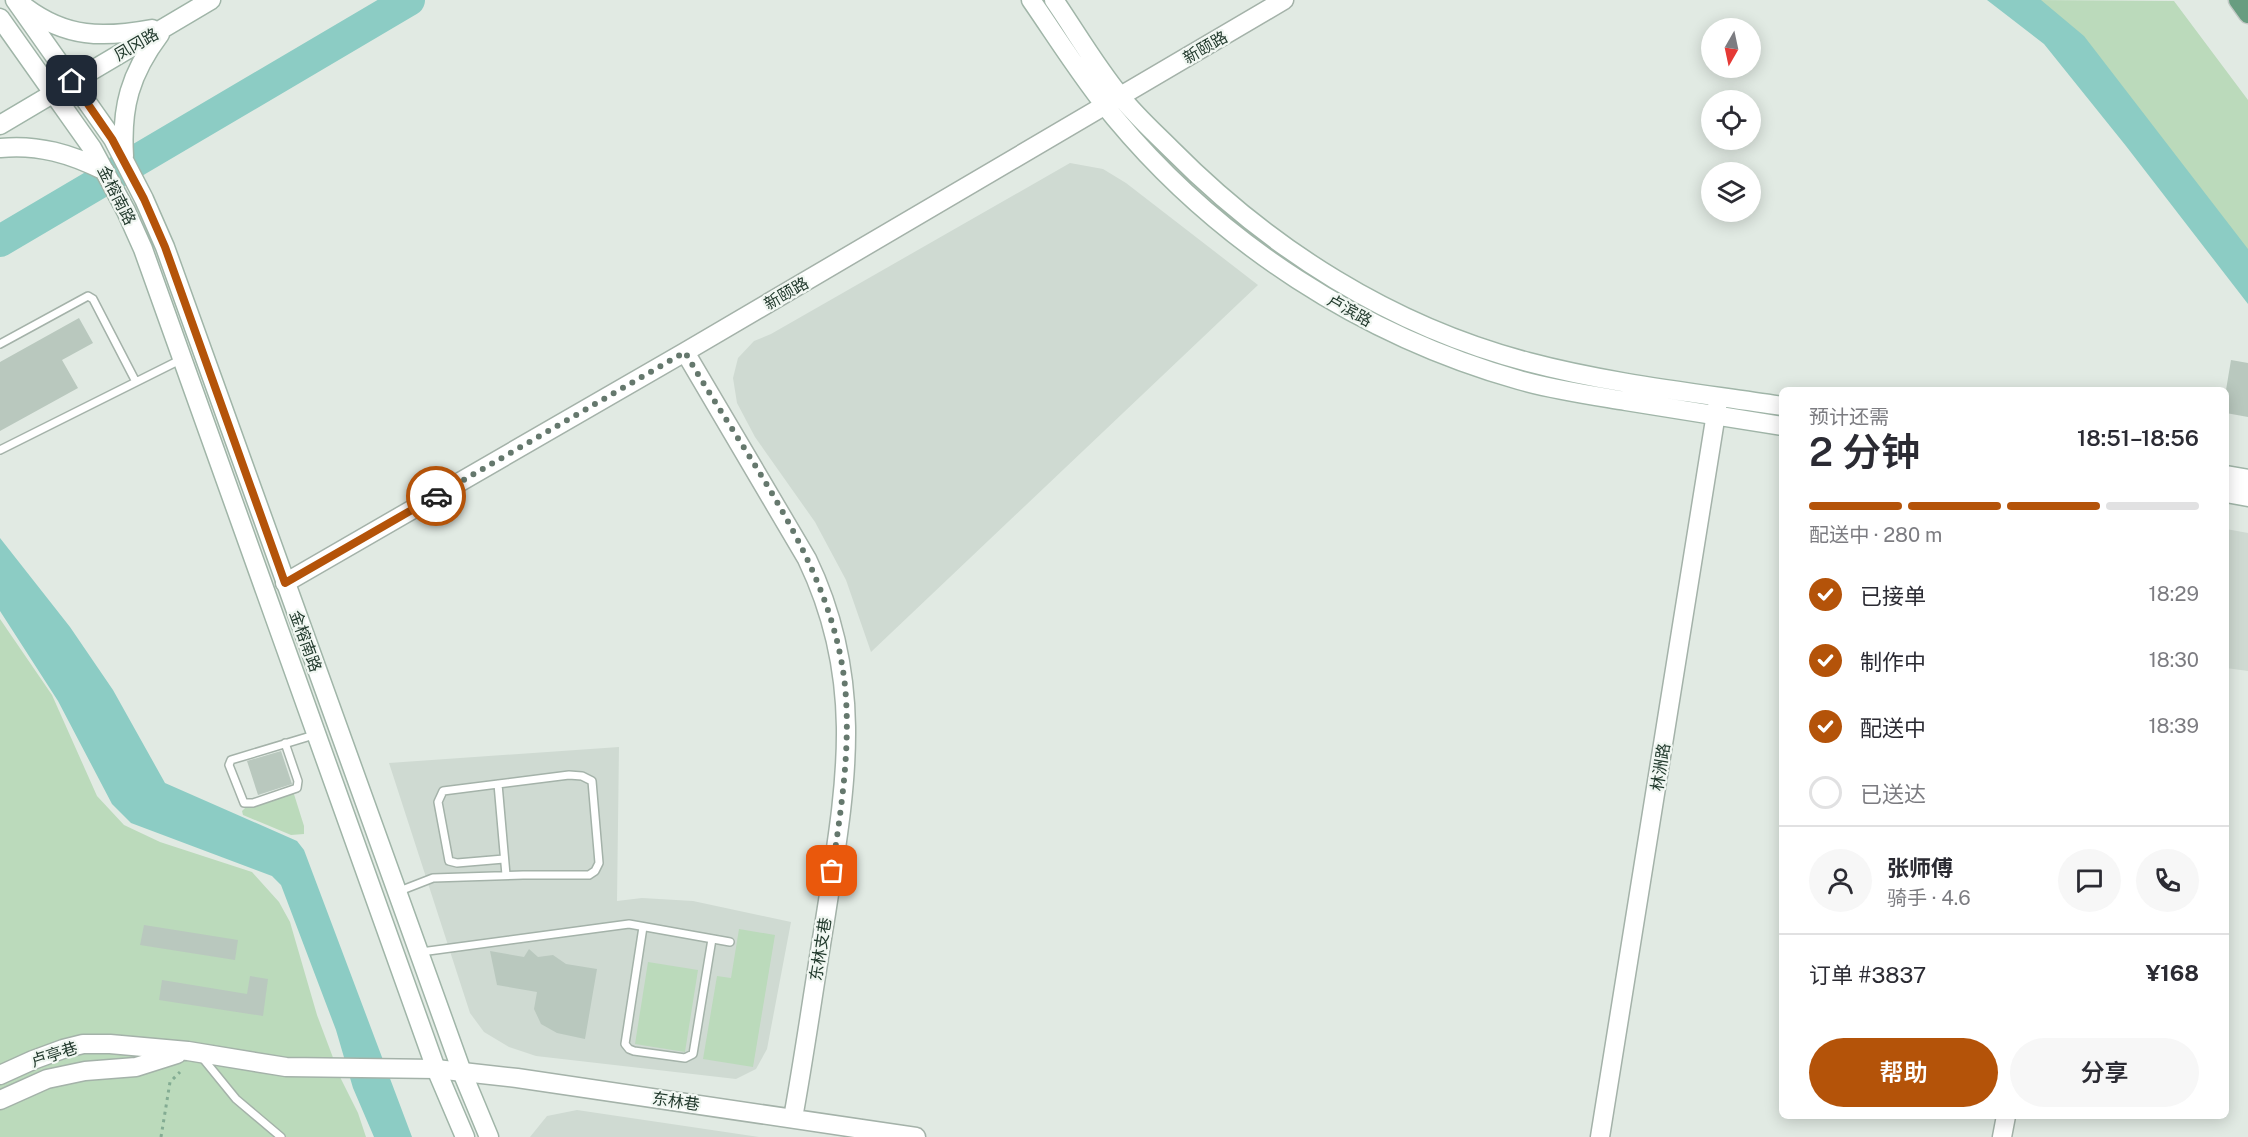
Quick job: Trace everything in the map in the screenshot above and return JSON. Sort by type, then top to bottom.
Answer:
[{"type":"main road","points":[[16,0],[42,20],[70,31],[104,34],[130,33],[166,26]]},
{"type":"main road","name":"金榕南路","points":[[16,0],[112,139],[144,199],[165,247],[462,1072],[489,1137]]},
{"type":"main road","name":"凤冈路","points":[[0,125],[211,0]]},
{"type":"main road","name":"卢滨路","points":[[1031,0],[1112,101],[1160,167],[1224,226],[1263,256],[1353,313],[1444,355],[1520,381],[1779,426]]},
{"type":"main road","points":[[1054,0],[1112,101],[1182,160],[1237,211],[1302,260],[1377,304],[1464,342],[1525,361],[1597,378],[1779,406]]},
{"type":"main road","name":"新颐路","points":[[285,583],[685,352],[1284,0]]},
{"type":"main road","points":[[2238,0],[2248,14]]},
{"type":"main road","name":"金榕南路","points":[[0,18],[92,148],[126,211],[143,249],[436,1069],[465,1137]]},
{"type":"main road","points":[[124,161],[123,132],[126,100],[147,50],[166,26]]},
{"type":"main road","points":[[0,148],[49,150],[76,157],[105,171]]},
{"type":"main road","name":"东林支巷","points":[[685,352],[786,520],[812,568],[836,635],[845,683],[847,725],[843,787],[827,908],[793,1118]]},
{"type":"main road","name":"林洲路","points":[[1600,1137],[1719,396]]},
{"type":"main road","points":[[2229,476],[2248,479]]},
{"type":"main road","points":[[2229,494],[2248,497]]},
{"type":"main road","name":"卢亭巷","points":[[0,1075],[63,1049],[82,1044],[110,1044],[193,1052],[286,1067]]},
{"type":"main road","points":[[0,1100],[46,1079],[85,1071],[136,1067],[193,1052]]},
{"type":"main road","name":"东林巷","points":[[286,1067],[436,1069],[916,1137]]},
{"type":"main road","points":[[2002,1137],[2005,1119]]},
{"type":"lane","points":[[0,344],[88,297],[93,299],[136,382]]},
{"type":"lane","points":[[0,450],[183,359]]},
{"type":"lane","points":[[285,743],[298,781],[297,788],[253,803],[244,803],[229,765],[231,760],[285,743],[316,734]]},
{"type":"lane","points":[[398,892],[433,879],[506,875],[589,875],[595,871],[598,863],[592,781],[582,776],[569,775],[443,791],[438,802],[449,861],[464,863],[504,859]]},
{"type":"lane","points":[[498,784],[506,875]]},
{"type":"lane","points":[[419,952],[629,924],[730,942]]},
{"type":"lane","points":[[643,927],[625,1044],[634,1051],[685,1058],[693,1054],[712,939]]},
{"type":"lane","points":[[193,1052],[236,1099],[281,1137]]},
{"type":"path","points":[[160,1137],[170,1082],[193,1052]]},
{"type":"shaded area","points":[[1070,163],[1103,169],[1126,183],[1258,285],[871,652],[846,580],[815,522],[755,437],[737,403],[733,378],[738,358],[754,341],[771,334]]},
{"type":"shaded area","points":[[2229,530],[2248,533],[2248,671],[2229,668]]},
{"type":"shaded area","points":[[619,747],[617,901],[642,898],[693,901],[791,922],[767,1049],[756,1069],[736,1079],[536,1056],[509,1047],[484,1032],[470,1013],[389,763]]},
{"type":"shaded area","points":[[577,1110],[759,1137],[530,1137],[547,1116]]},
{"type":"green space","points":[[2035,0],[2174,1],[2248,100],[2248,256]]},
{"type":"green space","points":[[0,619],[52,695],[97,796],[124,825],[160,842],[252,872],[279,902],[290,922],[317,1015],[366,1137],[0,1137]]},
{"type":"green space","points":[[293,791],[304,826],[304,834],[291,835],[243,815],[242,811],[247,806]]},
{"type":"green space","points":[[739,929],[775,935],[753,1067],[703,1059],[717,976],[731,978]]},
{"type":"green space","points":[[648,962],[698,970],[685,1052],[635,1044]]},
{"type":"water","points":[[1987,0],[2041,0],[2084,36],[2248,249],[2248,304],[2044,44]]},
{"type":"water","points":[[0,538],[70,627],[113,690],[165,783],[297,841],[304,850],[412,1137],[374,1137],[353,1088],[336,1030],[281,885],[272,876],[131,823],[112,804],[58,701],[0,611]]},
{"type":"building","points":[[79,318],[93,343],[62,360],[78,388],[0,431],[0,362]]},
{"type":"building","points":[[2231,360],[2248,363],[2248,417],[2229,414],[2229,387],[2226,387]]},
{"type":"building","points":[[281,751],[292,784],[258,795],[247,761]]},
{"type":"building","points":[[144,925],[238,940],[235,960],[140,945]]},
{"type":"building","points":[[529,949],[538,957],[553,955],[566,964],[597,969],[585,1039],[557,1033],[541,1024],[534,1009],[537,992],[497,985],[490,951],[524,957]]},
{"type":"building","points":[[250,976],[268,979],[263,1016],[159,1000],[162,980],[247,994]]},
{"type":"waterway","points":[[0,241],[409,0]]},
{"type":"way so far","points":[[436,496],[685,352],[797,538],[817,578],[836,635],[845,683],[847,725],[846,763],[832,871]]},
{"type":"route","points":[[72,81],[112,139],[144,199],[165,247],[285,583],[436,496]]}]
